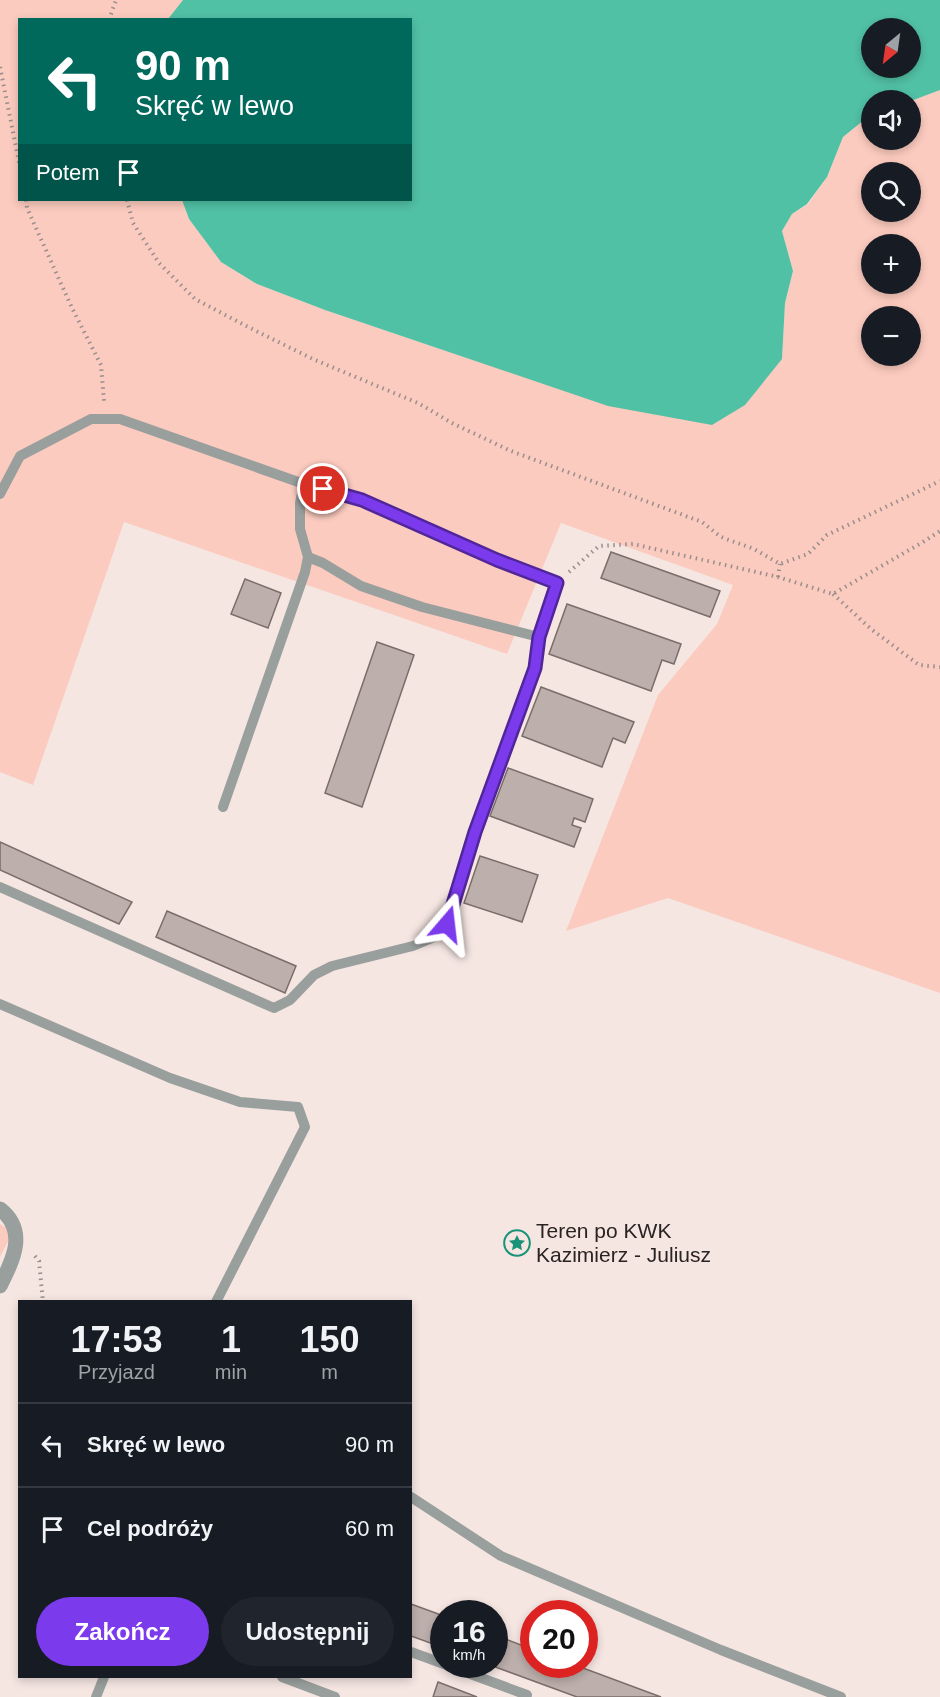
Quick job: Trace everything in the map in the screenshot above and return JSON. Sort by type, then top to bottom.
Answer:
[{"type":"street","points":[[0,1209],[15,1228],[16,1248],[0,1286]]},
{"type":"lane","points":[[0,494],[20,456],[91,419],[120,419],[304,484],[362,500],[497,560],[557,583],[539,637],[535,668],[475,832],[447,924],[434,937],[413,946],[332,966],[314,975],[290,1000],[274,1008],[0,887]]},
{"type":"lane","points":[[224,807],[302,581],[308,557],[300,529],[300,502],[304,484]]},
{"type":"lane","points":[[308,557],[323,563],[361,586],[422,607],[539,637]]},
{"type":"lane","points":[[0,1004],[180,1081],[240,1102],[298,1107],[305,1127],[217,1300]]},
{"type":"lane","points":[[412,1498],[501,1556],[721,1650],[841,1697]]},
{"type":"lane","points":[[412,1652],[430,1659]]},
{"type":"lane","points":[[96,1697],[104,1678]]},
{"type":"lane","points":[[285,1678],[335,1697]]},
{"type":"lane","points":[[480,1678],[529,1696]]},
{"type":"path","points":[[110,18],[116,0]]},
{"type":"path","points":[[0,67],[18,158]]},
{"type":"path","points":[[26,201],[27,208],[72,308],[101,366],[106,419]]},
{"type":"path","points":[[127,201],[133,223],[159,262],[195,298],[315,360],[418,403],[452,423],[511,451],[702,522],[721,537],[754,549],[780,564],[808,554],[827,535],[940,481]]},
{"type":"path","points":[[833,594],[940,531]]},
{"type":"path","points":[[557,583],[599,546],[633,544],[778,577],[833,594],[871,629],[919,665],[940,668]]},
{"type":"path","points":[[778,577],[780,564]]},
{"type":"shaded area","points":[[0,0],[184,0],[173,18],[18,18],[18,201],[182,201],[189,219],[221,262],[257,284],[325,310],[485,364],[782,359],[785,303],[793,271],[782,231],[792,214],[808,204],[827,177],[843,137],[861,122],[861,150],[921,150],[921,97],[940,90],[940,993],[668,898],[566,931],[658,695],[717,624],[733,585],[561,523],[507,654],[124,522],[33,785],[0,772]]},
{"type":"shaded area","points":[[183,0],[940,0],[940,90],[921,97],[921,90],[861,90],[861,122],[843,137],[827,177],[807,204],[792,214],[782,231],[793,271],[785,303],[782,359],[745,405],[712,425],[608,406],[325,310],[257,284],[221,262],[189,219],[182,201],[412,201],[412,18],[169,18]]},
{"type":"shaded area","points":[[0,1224],[13,1232],[0,1257]]},
{"type":"building","points":[[611,552],[720,591],[710,617],[601,578]]},
{"type":"building","points":[[245,579],[281,593],[268,628],[231,614]]},
{"type":"building","points":[[567,604],[681,644],[674,664],[662,660],[651,691],[549,654]]},
{"type":"building","points":[[377,642],[414,655],[362,807],[325,793]]},
{"type":"building","points":[[541,687],[634,722],[625,743],[613,738],[602,767],[522,736]]},
{"type":"building","points":[[508,768],[593,799],[585,822],[574,818],[572,825],[581,828],[574,847],[490,816]]},
{"type":"building","points":[[0,842],[132,902],[119,924],[0,870]]},
{"type":"building","points":[[480,856],[538,875],[522,922],[464,903]]},
{"type":"building","points":[[167,911],[296,966],[285,993],[156,937]]},
{"type":"building","points":[[412,1604],[430,1611],[430,1643],[412,1636]]},
{"type":"building","points":[[508,1640],[520,1645],[520,1676],[508,1672]]},
{"type":"building","points":[[598,1674],[661,1697],[577,1697],[525,1678],[598,1678]]},
{"type":"building","points":[[438,1682],[477,1697],[433,1697]]},
{"type":"place","name":"Teren po KWK Kazimierz - Juliusz","points":[[517,1243]]},
{"type":"route","points":[[323,489],[362,500],[447,539],[557,583],[539,637],[535,668],[475,832],[447,924]]}]
